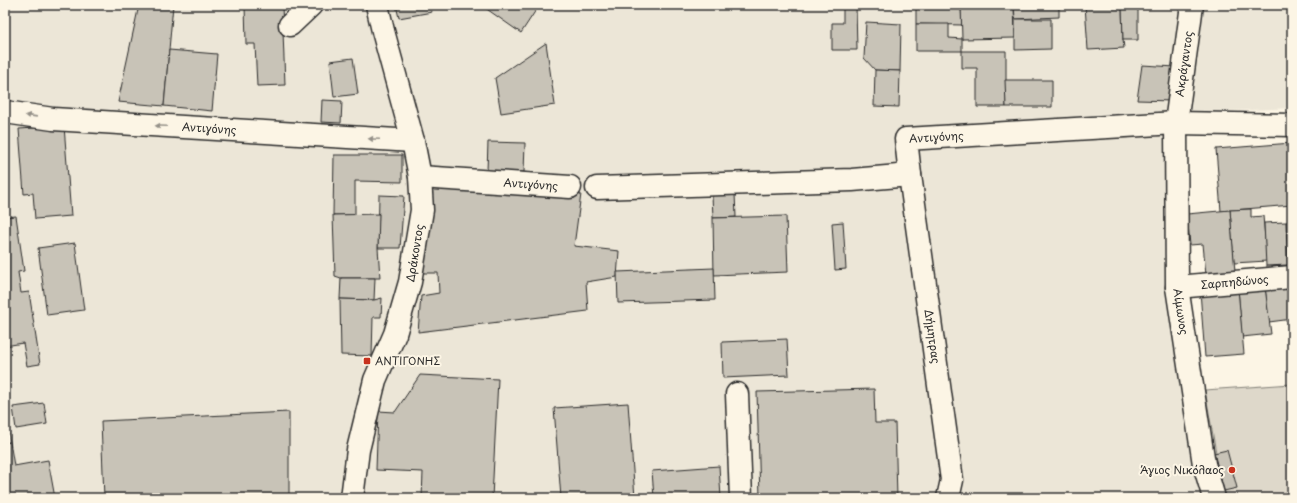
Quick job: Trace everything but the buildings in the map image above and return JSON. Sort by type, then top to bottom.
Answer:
[{"type":"street","points":[[290,25],[311,5]]},
{"type":"street","name":"Δράκοντος","points":[[352,498],[358,450],[375,380],[395,334],[410,282],[422,210],[420,177],[413,141],[377,5]]},
{"type":"street","name":"Ακράγαντος","points":[[1176,123],[1192,5]]},
{"type":"street","name":"Αντιγόνης","points":[[5,112],[53,120],[413,141]]},
{"type":"street","name":"Αντιγόνης","points":[[910,175],[906,140],[1176,123],[1292,125]]},
{"type":"street","name":"Αίμωνος","points":[[1176,123],[1177,287],[1204,464],[1214,498]]},
{"type":"street","points":[[597,188],[852,180],[910,175]]},
{"type":"street","name":"Δήμητρας","points":[[910,175],[952,480],[948,498]]},
{"type":"street","name":"Αντιγόνης","points":[[420,177],[570,187]]},
{"type":"street","name":"Σαρπηδώνος","points":[[1177,287],[1292,277]]},
{"type":"street","points":[[737,394],[742,498]]},
{"type":"shaded area","points":[[5,5],[1292,5],[1292,108],[1182,113],[1193,376],[1223,498],[5,498]]},
{"type":"shaded area","points":[[1292,384],[1292,498],[1224,498],[1205,390]]},
{"type":"place","name":"ΑΝΤΙΓΟΝΗΣ","points":[[367,361]]},
{"type":"place","name":"Άγιος Νικόλαος","points":[[1232,470]]}]
